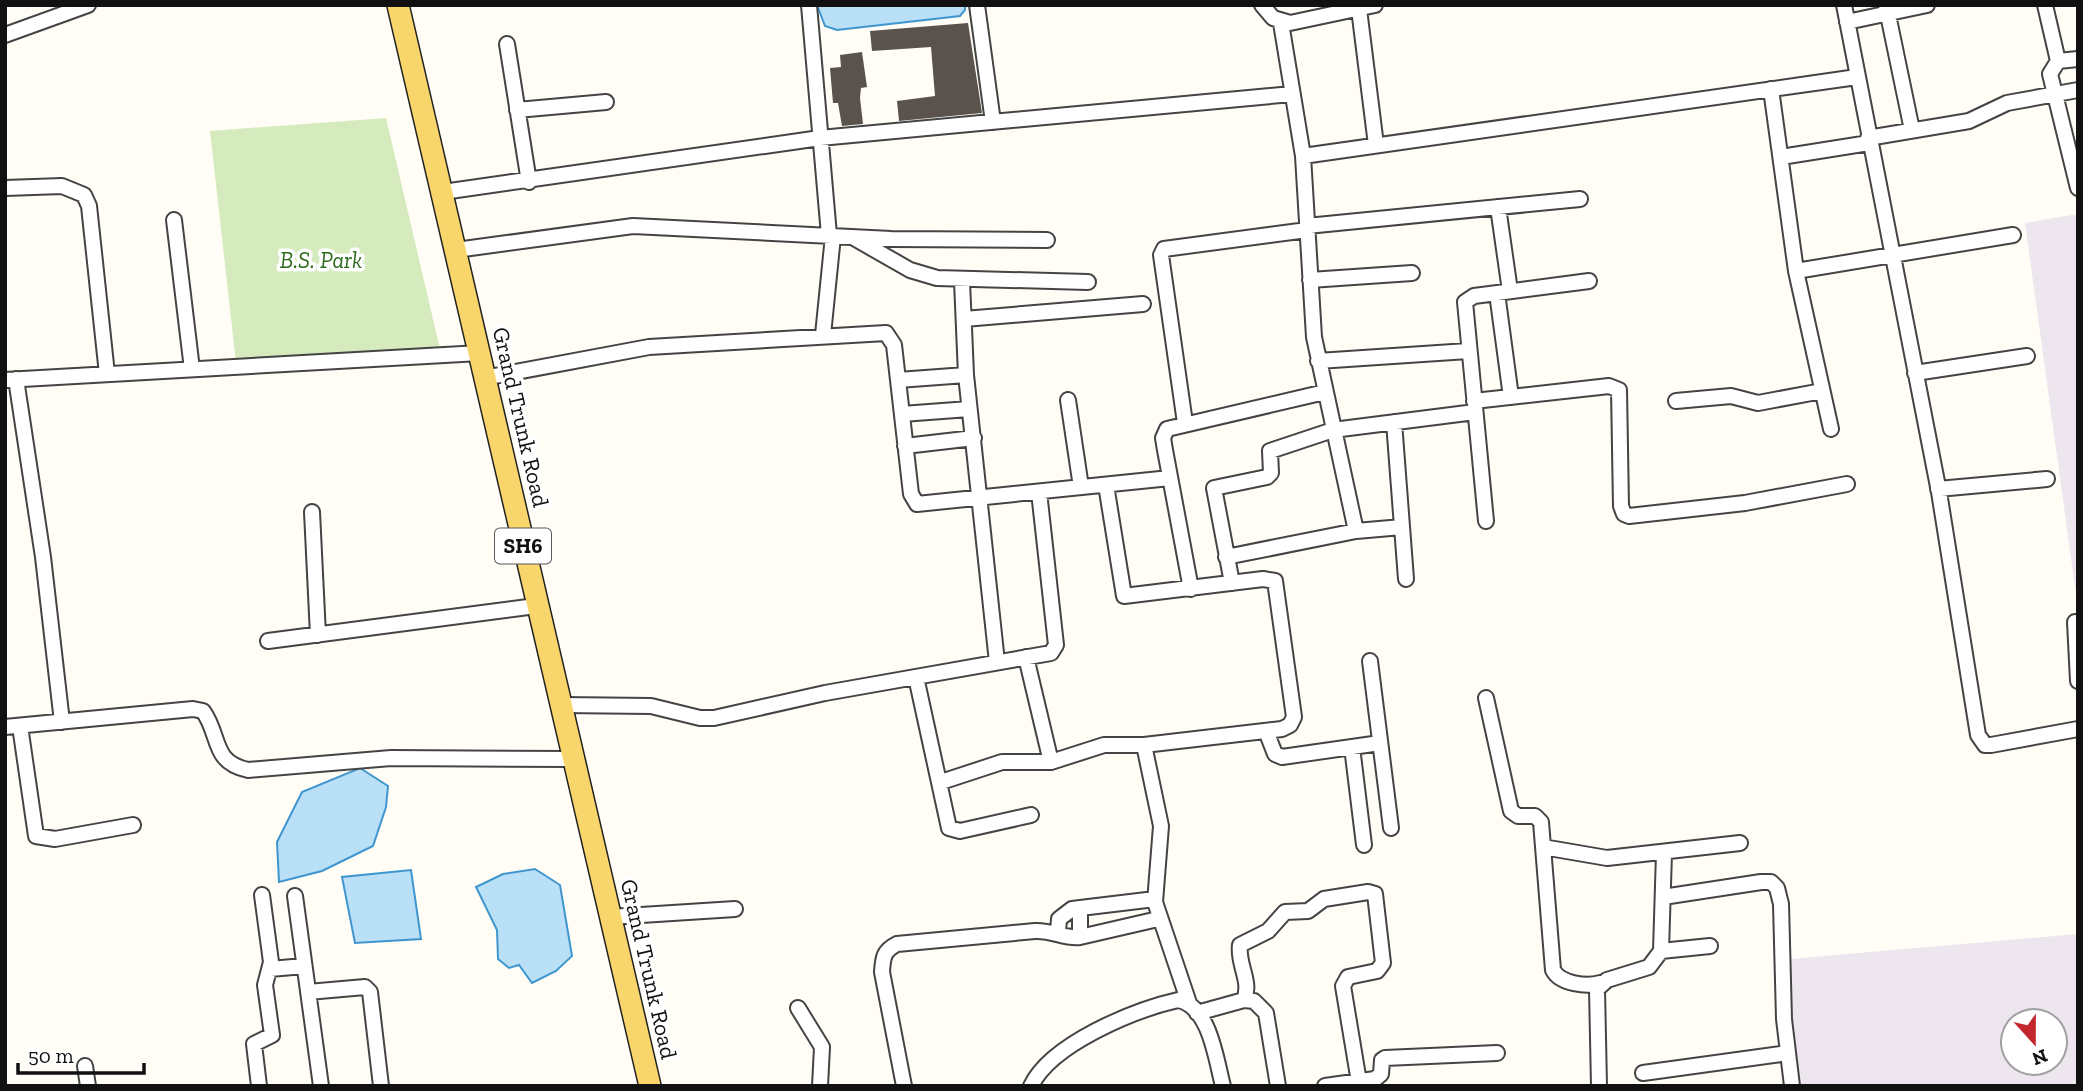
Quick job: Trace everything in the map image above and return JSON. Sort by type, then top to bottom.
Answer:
[{"type":"main road","name":"Grand Trunk Road","points":[[398,5],[650,1086]]},
{"type":"street","points":[[5,35],[88,5]]},
{"type":"street","points":[[809,5],[831,235],[823,335]]},
{"type":"street","points":[[977,5],[993,122]]},
{"type":"street","points":[[1262,5],[1281,23],[1303,156],[1318,361],[1356,531]]},
{"type":"street","points":[[1281,23],[1332,10],[1359,9],[1375,5]]},
{"type":"street","points":[[1844,5],[1868,141],[1938,489],[1980,741],[1991,745],[2078,729]]},
{"type":"street","points":[[1847,22],[1887,9],[1927,5]]},
{"type":"street","points":[[2045,5],[2058,61],[2050,74],[2057,93],[2078,188]]},
{"type":"street","points":[[1359,9],[1376,145]]},
{"type":"street","points":[[1887,9],[1912,130]]},
{"type":"street","points":[[507,44],[529,182]]},
{"type":"street","points":[[2058,61],[2078,58]]},
{"type":"street","points":[[1303,156],[1857,77]]},
{"type":"street","points":[[1771,89],[1796,271],[1831,429]]},
{"type":"street","points":[[1780,158],[1912,130],[1969,121],[2007,103],[2078,90]]},
{"type":"street","points":[[443,192],[529,182],[820,138],[1293,94]]},
{"type":"street","points":[[517,110],[606,102]]},
{"type":"street","points":[[5,188],[62,186],[84,195],[89,206],[107,374]]},
{"type":"street","points":[[1185,423],[1161,255],[1164,249],[1307,228],[1580,199]]},
{"type":"street","points":[[1498,207],[1511,397]]},
{"type":"street","points":[[174,220],[192,369]]},
{"type":"street","points":[[456,250],[633,226],[852,237],[1047,240]]},
{"type":"street","points":[[1796,271],[2013,235]]},
{"type":"street","points":[[852,237],[910,270],[962,281],[1088,282]]},
{"type":"street","points":[[1310,280],[1412,273]]},
{"type":"street","points":[[962,281],[969,409],[997,662]]},
{"type":"street","points":[[1486,520],[1465,302],[1474,296],[1589,281]]},
{"type":"street","points":[[964,319],[1143,304]]},
{"type":"street","points":[[484,378],[649,347],[886,333],[894,345],[911,494],[917,504],[1170,478]]},
{"type":"street","points":[[1318,361],[1468,351]]},
{"type":"street","points":[[62,722],[43,557],[11,379],[480,353]]},
{"type":"street","points":[[1915,373],[2027,356]]},
{"type":"street","points":[[898,380],[966,375]]},
{"type":"street","points":[[1231,583],[1214,488],[1267,477],[1270,473],[1270,452],[1333,430],[1394,422],[1511,397],[1609,386],[1619,390],[1621,506],[1624,514],[1629,516],[1745,503],[1847,484]]},
{"type":"street","points":[[1676,401],[1731,396],[1758,403],[1822,391]]},
{"type":"street","points":[[1191,589],[1163,438],[1167,429],[1325,392]]},
{"type":"street","points":[[1069,400],[1081,487]]},
{"type":"street","points":[[902,414],[969,409]]},
{"type":"street","points":[[1394,422],[1406,579]]},
{"type":"street","points":[[905,446],[974,438]]},
{"type":"street","points":[[1938,489],[2047,479]]},
{"type":"street","points":[[940,782],[1002,762],[1051,762],[1095,746],[1144,745],[1283,729],[1290,725],[1294,717],[1278,586],[1270,579],[1124,596],[1106,485]]},
{"type":"street","points":[[561,705],[651,706],[700,718],[714,718],[1051,653],[1056,645],[1039,492]]},
{"type":"street","points":[[312,512],[318,635]]},
{"type":"street","points":[[1226,557],[1356,531],[1402,527]]},
{"type":"street","points":[[268,641],[536,606]]},
{"type":"street","points":[[2075,622],[2078,681]]},
{"type":"street","points":[[1026,657],[1051,762]]},
{"type":"street","points":[[1370,661],[1391,828]]},
{"type":"street","points":[[916,677],[947,821],[954,831],[1031,815]]},
{"type":"street","points":[[1486,698],[1511,811],[1518,816],[1540,818],[1553,970],[1562,979],[1593,985],[1601,983],[1648,967],[1661,951],[1664,853]]},
{"type":"street","points":[[5,727],[193,709],[203,711],[224,759],[234,767],[248,770],[391,758],[573,760]]},
{"type":"street","points":[[20,726],[36,836],[55,839],[134,825]]},
{"type":"street","points":[[1266,731],[1277,757],[1380,743]]},
{"type":"street","points":[[1144,745],[1161,826],[1155,899],[1158,919],[1193,1008],[1209,1032],[1223,1086]]},
{"type":"street","points":[[1352,747],[1364,845]]},
{"type":"street","points":[[1544,847],[1607,858],[1740,843]]},
{"type":"street","points":[[1663,897],[1761,882],[1771,882],[1777,888],[1781,904],[1792,1086]]},
{"type":"street","points":[[1244,1000],[1247,991],[1238,954],[1240,945],[1268,931],[1285,912],[1308,911],[1324,899],[1368,892],[1375,894],[1383,963],[1377,971],[1348,977],[1343,986],[1359,1082]]},
{"type":"street","points":[[259,1086],[254,1044],[272,1035],[265,985],[270,969],[262,895]]},
{"type":"street","points":[[295,896],[321,1086]]},
{"type":"street","points":[[1058,932],[1059,919],[1065,913],[1080,908],[1155,899]]},
{"type":"street","points":[[1080,908],[1080,937]]},
{"type":"street","points":[[610,917],[735,909]]},
{"type":"street","points":[[904,1086],[882,972],[883,957],[887,949],[897,944],[1058,932],[1072,938],[1158,919]]},
{"type":"street","points":[[1661,951],[1710,946]]},
{"type":"street","points":[[270,969],[304,966]]},
{"type":"street","points":[[1599,1086],[1596,998],[1601,983]]},
{"type":"street","points":[[308,992],[356,986],[365,987],[370,992],[382,1086]]},
{"type":"street","points":[[1031,1086],[1044,1065],[1087,1035],[1172,1001],[1193,1008],[1244,1000],[1254,1001],[1266,1013],[1278,1086]]},
{"type":"street","points":[[798,1008],[822,1047],[821,1086]]},
{"type":"street","points":[[1325,1086],[1379,1077],[1382,1060],[1385,1058],[1497,1053]]},
{"type":"street","points":[[1643,1073],[1788,1053]]},
{"type":"street","points":[[85,1066],[88,1086]]},
{"type":"shaded area","points":[[2078,214],[2078,609],[2025,223]]},
{"type":"shaded area","points":[[2078,934],[2078,1086],[1796,1086],[1790,959]]},
{"type":"green space","name":"B.S. Park","points":[[386,118],[440,349],[236,363],[210,131]]},
{"type":"water","points":[[817,5],[965,5],[965,10],[960,16],[837,30],[825,26]]},
{"type":"water","points":[[360,768],[388,786],[386,807],[373,846],[322,871],[279,882],[277,842],[302,792]]},
{"type":"water","points":[[535,869],[560,885],[572,956],[556,971],[532,983],[519,965],[509,968],[498,959],[497,930],[476,887],[503,874]]},
{"type":"water","points":[[411,870],[421,939],[355,943],[342,877]]},
{"type":"building","points":[[968,23],[982,113],[899,121],[897,101],[935,96],[931,47],[872,51],[870,31]]},
{"type":"building","points":[[862,52],[867,87],[861,88],[863,124],[842,126],[838,103],[833,103],[830,68],[841,67],[840,55]]}]
